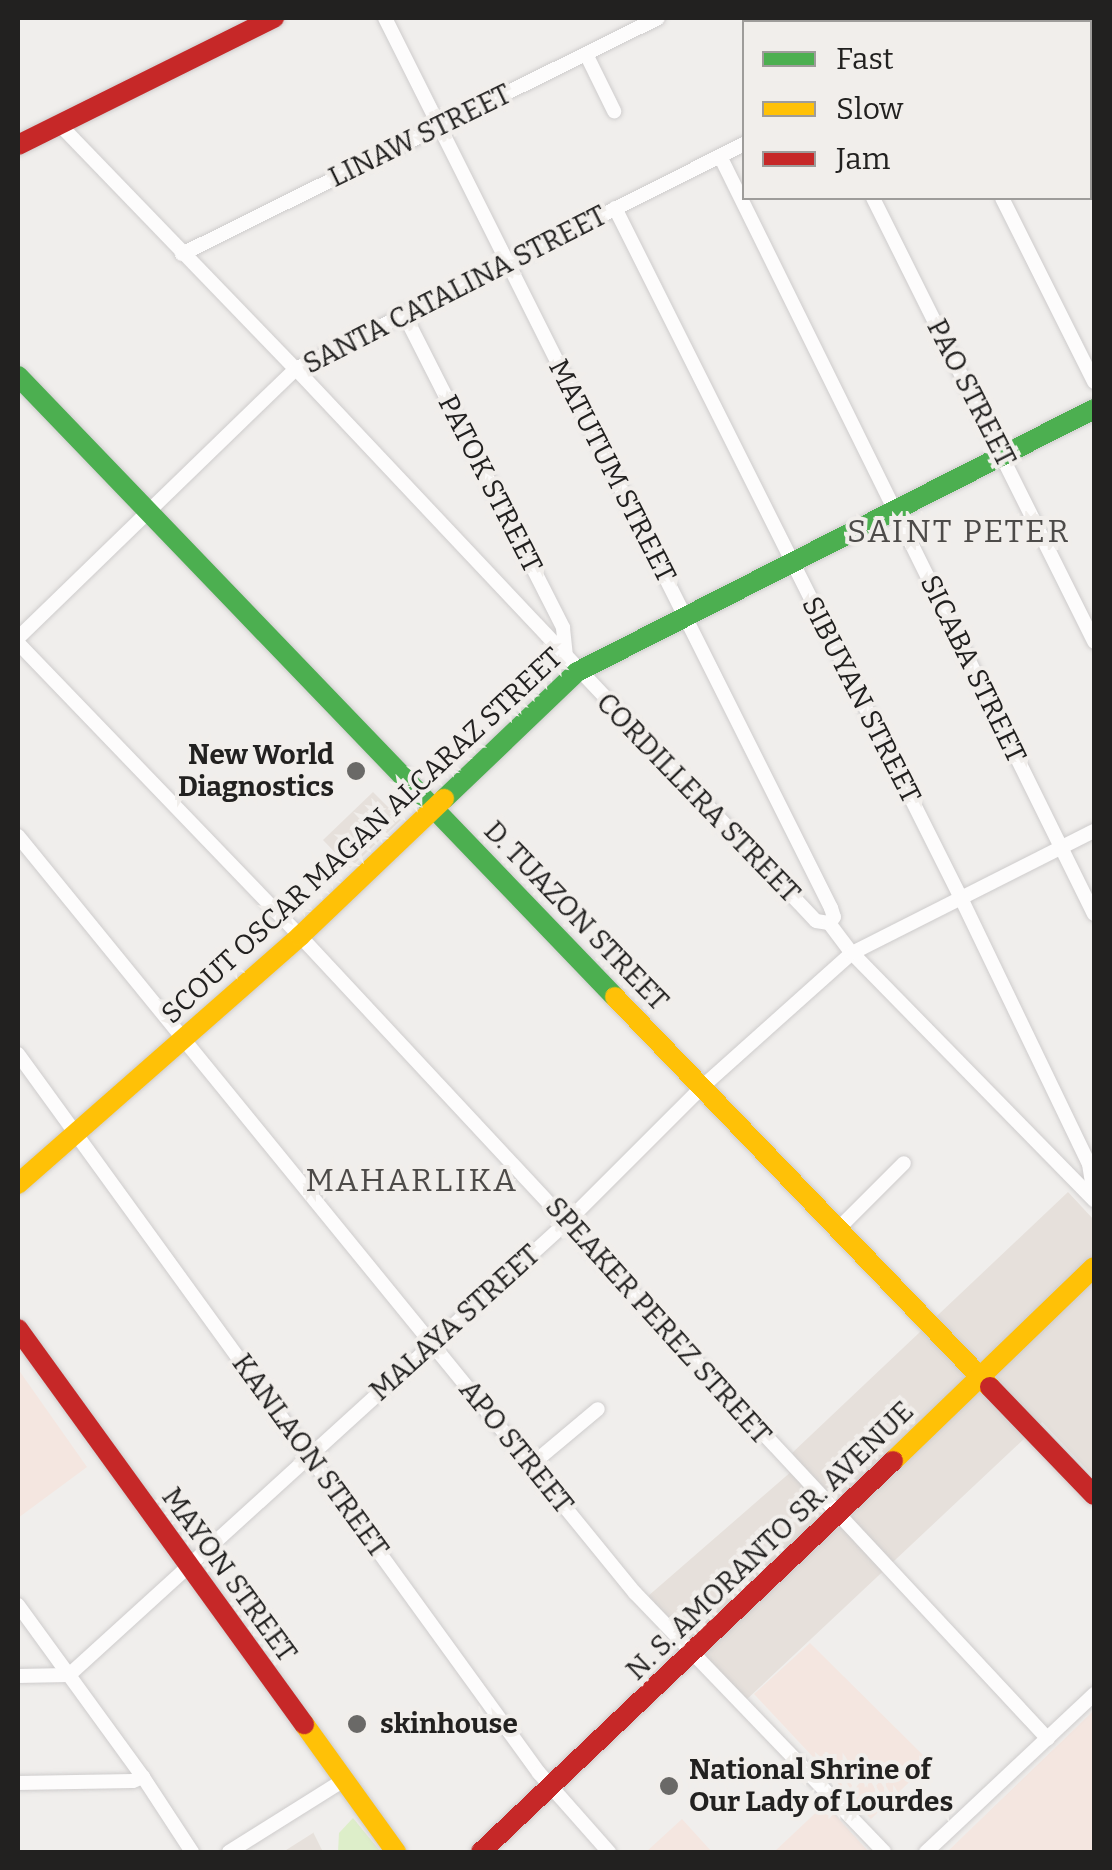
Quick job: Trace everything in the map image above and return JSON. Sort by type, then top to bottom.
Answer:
[{"type":"street","points":[[18,145],[274,18]]},
{"type":"street","name":"MATUTUM STREET","points":[[385,18],[832,908],[834,916],[829,923]]},
{"type":"street","name":"LINAW STREET","points":[[182,254],[658,18]]},
{"type":"street","points":[[586,54],[614,111]]},
{"type":"street","name":"CORDILLERA STREET","points":[[59,124],[296,368],[816,921],[829,923],[852,953],[1094,1198]]},
{"type":"street","name":"SANTA CATALINA STREET","points":[[18,640],[296,368],[742,145]]},
{"type":"street","name":"SICABA STREET","points":[[720,156],[1094,914]]},
{"type":"street","name":"PAO STREET","points":[[874,200],[1094,642]]},
{"type":"street","points":[[1003,200],[1094,382]]},
{"type":"street","name":"SIBUYAN STREET","points":[[615,208],[960,896],[1089,1164],[1094,1198]]},
{"type":"street","name":"PATOK STREET","points":[[403,312],[563,628],[572,665]]},
{"type":"street","name":"D. TUAZON STREET","points":[[18,376],[1094,1495]]},
{"type":"street","name":"SCOUT OSCAR MAGAN ALCARAZ STREET","points":[[18,1184],[300,936],[434,808],[572,665],[684,616],[1094,408]]},
{"type":"street","name":"SPEAKER PEREZ STREET","points":[[18,640],[300,936],[1048,1740]]},
{"type":"street","name":"MALAYA STREET","points":[[68,1675],[567,1222],[702,1087],[852,953],[1094,831]]},
{"type":"street","name":"APO STREET","points":[[18,836],[531,1465],[692,1655],[884,1852]]},
{"type":"street","name":"KANLAON STREET","points":[[18,1054],[550,1789],[608,1852]]},
{"type":"street","points":[[838,1229],[904,1163]]},
{"type":"street","name":"N. S. AMORANTO SR. AVENUE","points":[[481,1852],[692,1655],[1094,1267]]},
{"type":"street","name":"MAYON STREET","points":[[18,1329],[396,1852]]},
{"type":"street","points":[[531,1465],[598,1409]]},
{"type":"street","points":[[18,1605],[143,1777],[192,1852]]},
{"type":"street","points":[[18,1676],[68,1675]]},
{"type":"street","points":[[926,1852],[1094,1694]]},
{"type":"street","points":[[18,1782],[133,1782],[143,1777]]},
{"type":"street","points":[[229,1852],[344,1780]]},
{"type":"shaded area","points":[[373,792],[401,820],[350,868],[323,840]]},
{"type":"shaded area","points":[[1068,1192],[1094,1220],[1094,1477],[1042,1422],[745,1701],[647,1597],[800,1464],[792,1453]]},
{"type":"shaded area","points":[[18,1369],[87,1467],[18,1518]]},
{"type":"shaded area","points":[[810,1643],[930,1762],[871,1819],[754,1694]]},
{"type":"shaded area","points":[[1094,1710],[1094,1852],[947,1852],[1088,1716]]},
{"type":"shaded area","points":[[825,1804],[869,1852],[774,1852]]},
{"type":"shaded area","points":[[682,1819],[712,1852],[646,1852]]},
{"type":"shaded area","points":[[313,1833],[323,1852],[283,1852]]},
{"type":"green space","points":[[353,1818],[381,1852],[338,1852],[339,1833]]},
{"type":"traffic: fast","points":[[1092,94],[1094,99]]},
{"type":"traffic: fast","points":[[18,376],[615,997]]},
{"type":"traffic: fast","points":[[444,799],[577,672],[1094,409]]},
{"type":"traffic: slow","points":[[18,1184],[300,936],[444,799]]},
{"type":"traffic: slow","points":[[615,997],[990,1387]]},
{"type":"traffic: slow","points":[[893,1461],[1094,1267]]},
{"type":"traffic: slow","points":[[304,1724],[396,1852]]},
{"type":"traffic: jam","points":[[18,145],[274,18]]},
{"type":"traffic: jam","points":[[18,1329],[304,1724]]},
{"type":"traffic: jam","points":[[990,1387],[1094,1495]]},
{"type":"traffic: jam","points":[[481,1852],[893,1461]]},
{"type":"place","name":"New World Diagnostics","points":[[356,771]]},
{"type":"place","name":"skinhouse","points":[[357,1724]]},
{"type":"place","name":"National Shrine of Our Lady of Lourdes","points":[[669,1786]]},
{"type":"district","name":"SAINT PETER","points":[[959,531]]},
{"type":"district","name":"MAHARLIKA","points":[[412,1180]]}]
